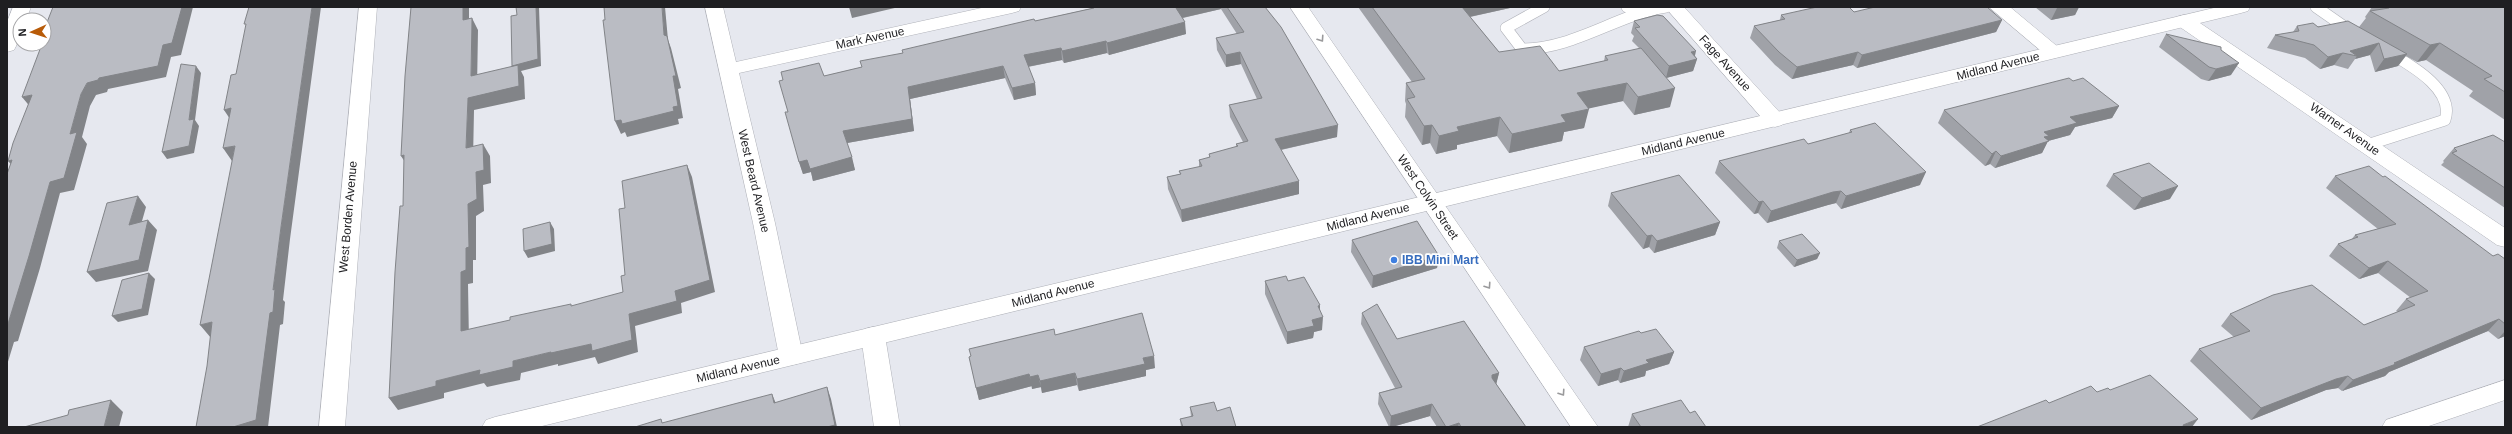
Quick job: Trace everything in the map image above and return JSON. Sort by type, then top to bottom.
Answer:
[{"type":"street","points":[[7,46],[22,7]]},
{"type":"street","name":"West Borden Avenue","points":[[332,427],[368,7]]},
{"type":"street","name":"West Beard Avenue","points":[[714,7],[727,70],[764,223],[791,356]]},
{"type":"street","name":"Mark Avenue","points":[[727,70],[1009,7]]},
{"type":"street","name":"West Colvin Street","points":[[1299,7],[1585,427]]},
{"type":"street","name":"Fage Avenue","points":[[1674,7],[1775,120]]},
{"type":"street","points":[[1998,7],[2054,52]]},
{"type":"street","name":"Midland Avenue","points":[[494,427],[1775,120],[2184,21],[2230,8]]},
{"type":"street","name":"Warner Avenue","points":[[2184,21],[2505,239]]},
{"type":"street","points":[[873,336],[887,427]]},
{"type":"street","points":[[2395,427],[2505,390]]},
{"type":"lane","points":[[1544,7],[1506,28],[1522,49],[1536,49],[1576,40],[1642,11],[1666,7]]},
{"type":"lane","points":[[1627,7],[1642,11]]},
{"type":"lane","points":[[2316,7],[2356,36]]},
{"type":"lane","points":[[2367,144],[2445,120],[2448,108],[2442,95],[2430,82],[2405,61],[2384,50]]},
{"type":"building","points":[[53,7],[182,7],[172,43],[163,45],[158,66],[99,78],[98,80],[87,83],[81,94],[70,134],[77,132],[64,178],[50,182],[7,327],[7,174],[12,160],[8,161],[13,143],[32,95],[22,97],[39,52],[52,52],[51,12]]},
{"type":"building","points":[[249,7],[312,7],[281,227],[273,290],[275,289],[273,312],[270,313],[256,420],[233,427],[196,427],[207,366],[212,322],[200,325],[235,146],[223,148],[231,108],[224,110],[231,75],[236,74],[246,24],[244,24]]},
{"type":"building","points":[[411,7],[463,7],[463,20],[472,18],[471,76],[518,65],[519,86],[468,98],[466,148],[483,144],[484,170],[476,172],[477,199],[468,204],[469,247],[466,248],[466,270],[461,272],[461,331],[510,320],[510,317],[571,304],[571,306],[623,292],[621,276],[625,275],[619,209],[625,208],[622,181],[687,165],[710,280],[675,291],[677,301],[629,314],[632,340],[592,351],[591,344],[513,361],[513,367],[479,375],[480,370],[436,381],[436,386],[389,398],[395,272],[400,206],[403,206],[404,155],[401,156],[405,76]]},
{"type":"building","points":[[516,7],[536,7],[538,59],[512,66],[511,16],[517,15]]},
{"type":"building","points":[[604,7],[662,7],[664,35],[667,36],[676,76],[673,76],[678,106],[673,107],[674,111],[622,124],[621,120],[615,121],[603,20],[605,20]]},
{"type":"building","points":[[1094,7],[1178,7],[1176,8],[1185,22],[1107,43],[1106,41],[1062,51],[1061,48],[1024,55],[1035,83],[1012,88],[1003,66],[908,87],[912,119],[843,131],[852,157],[810,169],[807,160],[799,162],[785,112],[788,112],[779,81],[783,80],[781,72],[819,63],[824,76],[862,67],[860,61],[903,53],[902,50],[1034,19],[1035,21]]},
{"type":"building","points":[[1227,7],[1265,7],[1281,27],[1338,125],[1275,139],[1299,181],[1181,210],[1167,177],[1181,174],[1179,171],[1202,166],[1199,160],[1210,157],[1209,154],[1238,146],[1236,144],[1248,141],[1229,105],[1262,98],[1240,52],[1226,55],[1216,38],[1244,32]]},
{"type":"building","points":[[1372,7],[1462,7],[1499,52],[1540,46],[1559,71],[1608,60],[1605,56],[1641,48],[1675,88],[1638,97],[1627,83],[1577,93],[1589,109],[1561,115],[1566,122],[1512,134],[1500,117],[1457,127],[1459,131],[1439,136],[1432,125],[1424,126],[1407,99],[1415,97],[1406,83],[1425,79]]},
{"type":"building","points":[[1817,7],[1849,7],[1854,12],[1875,7],[1987,7],[2002,20],[1862,55],[1858,52],[1797,67],[1779,52],[1754,26],[1785,19],[1781,15]]},
{"type":"building","points":[[2388,7],[2505,7],[2505,92],[2484,79],[2492,76],[2440,43],[2430,45],[2370,11],[2389,8]]},
{"type":"building","points":[[1657,15],[1663,16],[1696,51],[1691,52],[1697,59],[1669,66],[1635,28],[1640,27],[1634,21]]},
{"type":"building","points":[[2348,21],[2407,54],[2384,59],[2379,43],[2350,51],[2357,56],[2343,53],[2328,57],[2314,45],[2275,35],[2299,31],[2297,26],[2313,23],[2318,27]]},
{"type":"building","points":[[2166,34],[2221,47],[2221,50],[2239,63],[2216,69],[2209,67]]},
{"type":"building","points":[[181,64],[196,66],[189,120],[194,119],[189,146],[162,152]]},
{"type":"building","points":[[2069,78],[2073,81],[2083,78],[2119,106],[2070,117],[2077,123],[2044,132],[2049,136],[2044,137],[2049,141],[2001,156],[1996,151],[1992,154],[1944,110]]},
{"type":"building","points":[[1875,123],[1926,172],[1846,196],[1841,191],[1833,192],[1771,211],[1763,201],[1759,202],[1719,161],[1804,139],[1808,144],[1852,132],[1850,130]]},
{"type":"building","points":[[2493,135],[2505,142],[2505,188],[2452,153],[2457,151],[2454,148]]},
{"type":"building","points":[[2149,163],[2178,186],[2142,198],[2113,174]]},
{"type":"building","points":[[2369,166],[2383,177],[2385,176],[2493,256],[2498,254],[2505,259],[2505,324],[2499,319],[2394,363],[2396,364],[2353,380],[2348,376],[2336,379],[2261,408],[2199,349],[2250,331],[2230,314],[2273,295],[2312,285],[2364,325],[2415,305],[2406,299],[2428,291],[2388,261],[2369,268],[2338,244],[2358,237],[2355,235],[2396,224],[2335,176]]},
{"type":"building","points":[[1679,175],[1720,222],[1657,241],[1652,235],[1647,236],[1611,193]]},
{"type":"building","points":[[138,196],[129,225],[148,220],[139,260],[87,272],[107,203]]},
{"type":"building","name":"IBB Mini Mart","points":[[1417,221],[1439,256],[1373,276],[1352,240]]},
{"type":"building","points":[[550,222],[552,244],[524,251],[523,229]]},
{"type":"building","points":[[1802,234],[1820,253],[1797,260],[1779,241]]},
{"type":"building","points":[[149,273],[142,309],[112,316],[122,280]]},
{"type":"building","points":[[1286,276],[1288,281],[1304,277],[1320,305],[1318,306],[1323,317],[1312,320],[1314,326],[1287,332],[1265,281]]},
{"type":"building","points":[[1377,304],[1397,339],[1464,321],[1499,373],[1492,375],[1492,378],[1526,427],[1461,427],[1459,423],[1446,427],[1432,404],[1391,416],[1379,393],[1402,387],[1362,313]]},
{"type":"building","points":[[1142,313],[1154,356],[1143,358],[1145,364],[1077,379],[1075,373],[1040,381],[1038,375],[1030,377],[1029,374],[976,388],[969,357],[971,356],[969,349],[1054,329],[1055,335]]},
{"type":"building","points":[[1656,329],[1674,352],[1646,360],[1649,363],[1624,371],[1621,368],[1601,374],[1584,347],[1639,331],[1641,333]]},
{"type":"building","points":[[2150,375],[2198,419],[2183,425],[2184,427],[1977,427],[2046,400],[2049,403],[2091,386],[2097,392],[2108,388],[2110,390]]},
{"type":"building","points":[[827,387],[835,425],[827,427],[635,427],[661,419],[662,423],[772,394],[774,403]]},
{"type":"building","points":[[111,400],[104,427],[24,427],[68,415],[69,410]]},
{"type":"building","points":[[1681,400],[1690,413],[1695,411],[1706,427],[1641,427],[1632,414]]},
{"type":"building","points":[[1214,402],[1217,411],[1230,407],[1236,427],[1183,427],[1180,419],[1193,416],[1190,407]]},
{"type":"place","name":"IBB Mini Mart","points":[[1394,260]]}]
